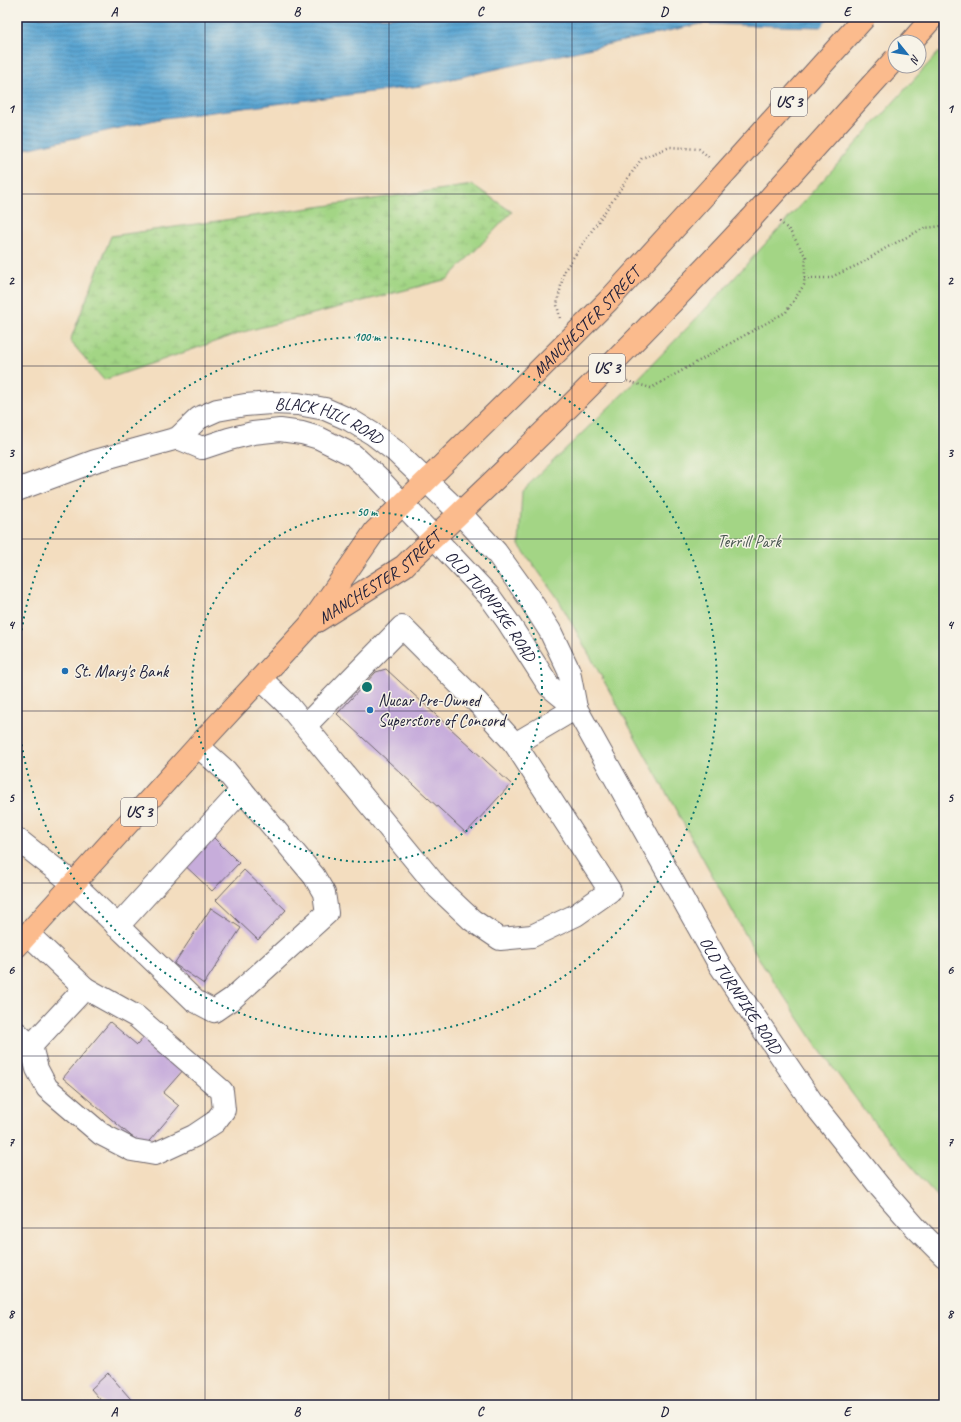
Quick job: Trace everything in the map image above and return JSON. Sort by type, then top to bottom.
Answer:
[{"type":"main road","name":"MANCHESTER STREET","points":[[22,940],[309,626],[375,531],[608,301],[865,17]]},
{"type":"main road","points":[[918,34],[933,17]]},
{"type":"main road","name":"MANCHESTER STREET","points":[[309,626],[404,566],[515,461],[684,291],[887,69]]},
{"type":"street","name":"BLACK HILL ROAD","points":[[17,490],[95,460],[178,438],[199,418],[217,410],[245,405],[271,403],[298,404],[325,409],[350,420],[373,434],[395,451],[460,513]]},
{"type":"street","name":"BLACK HILL ROAD","points":[[178,438],[202,448],[253,433],[280,430],[302,433],[318,438],[353,456],[380,480],[402,504]]},
{"type":"street","name":"OLD TURNPIKE ROAD","points":[[402,504],[490,598],[508,622],[549,686],[576,708]]},
{"type":"street","name":"OLD TURNPIKE ROAD","points":[[460,513],[496,552],[527,595],[550,631],[568,670],[576,708],[719,964],[812,1102],[880,1187],[916,1228],[944,1256]]},
{"type":"street","points":[[261,679],[288,705],[305,726],[438,888],[472,920],[500,939],[532,936],[576,915],[610,891],[515,744],[478,703],[402,627],[305,726]]},
{"type":"street","points":[[515,744],[576,708]]},
{"type":"street","points":[[17,839],[74,884],[195,1001],[214,1011],[233,998],[327,913],[324,893],[314,876],[226,771],[198,746]]},
{"type":"street","points":[[117,927],[242,790]]},
{"type":"street","points":[[22,940],[85,988],[137,1017],[222,1091],[224,1110],[215,1122],[194,1136],[154,1154],[132,1150],[101,1134],[47,1088],[24,1040],[85,988]]},
{"type":"path","points":[[804,278],[829,278],[860,264],[924,228],[944,226]]},
{"type":"green space","name":"Terrill Park","points":[[939,52],[944,58],[944,1203],[865,1111],[819,1049],[758,957],[557,597],[519,545],[522,491],[632,385],[717,297],[919,74],[927,74],[927,65]]},
{"type":"green space","points":[[473,185],[512,212],[448,279],[243,332],[104,380],[70,341],[111,236]]},
{"type":"water","points":[[17,17],[944,17],[944,48],[927,40],[927,34],[915,34],[905,29],[700,24],[420,86],[164,118],[17,151]]},
{"type":"pier","points":[[830,17],[944,17],[944,42],[939,48],[927,42],[927,34],[911,34],[905,31],[819,29]]},
{"type":"building","points":[[386,669],[511,784],[466,833],[337,714],[376,672]]},
{"type":"building","points":[[208,832],[239,863],[212,891],[180,861]]},
{"type":"building","points":[[244,870],[286,910],[258,940],[216,900]]},
{"type":"building","points":[[211,908],[241,928],[204,984],[174,964]]},
{"type":"building","points":[[110,1022],[137,1045],[146,1035],[185,1068],[163,1093],[179,1106],[144,1147],[63,1078]]},
{"type":"building","points":[[108,1373],[136,1405],[105,1405],[91,1389]]},
{"type":"place","name":"St. Mary's Bank","points":[[65,671]]},
{"type":"place","name":"Nucar Pre-Owned Superstore of Concord","points":[[370,710]]}]
